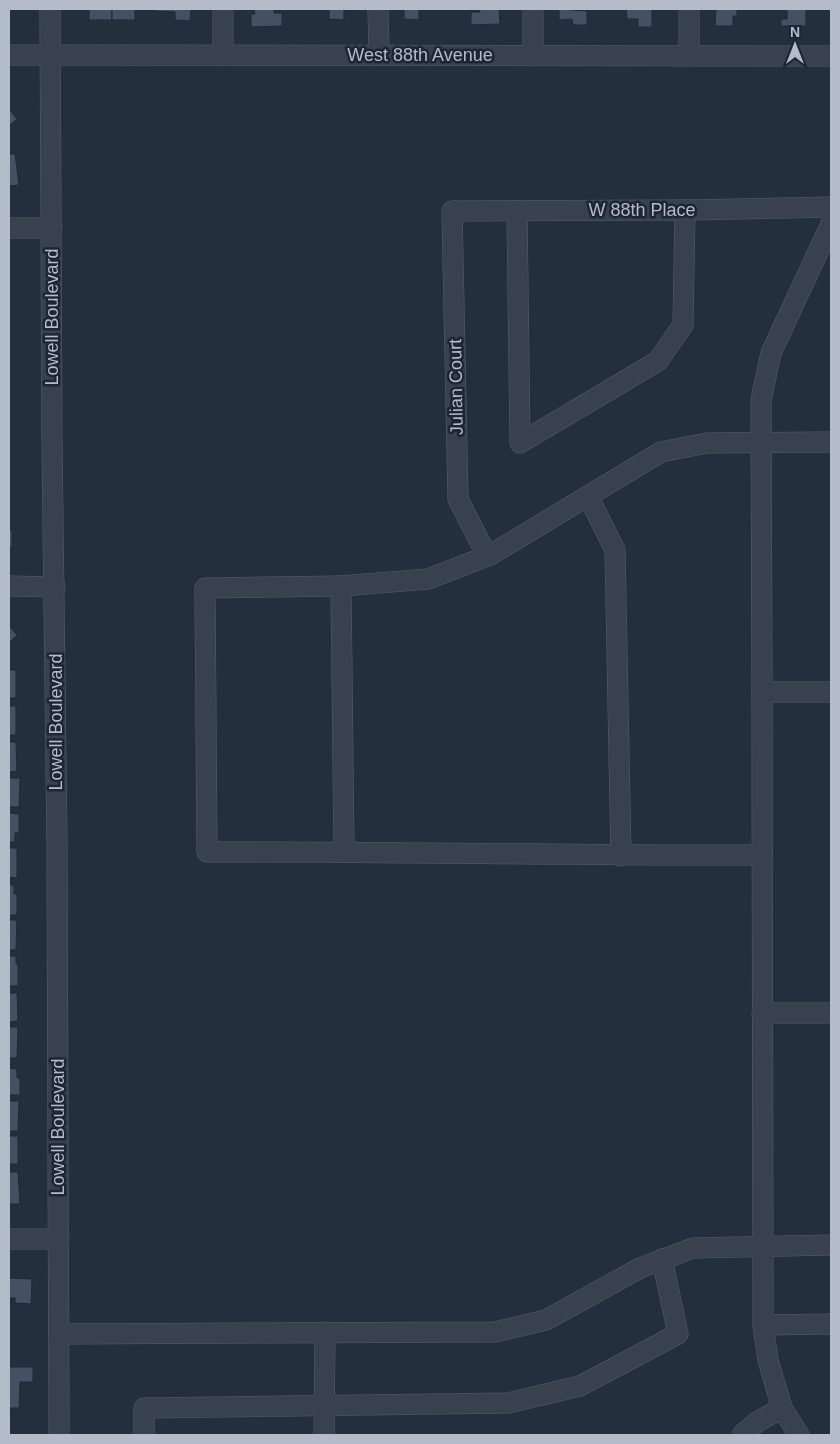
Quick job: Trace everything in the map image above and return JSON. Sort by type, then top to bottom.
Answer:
[{"type":"street","name":"Lowell Boulevard","points":[[50,9],[59,1435]]},
{"type":"street","points":[[223,9],[223,55]]},
{"type":"street","points":[[378,9],[379,55]]},
{"type":"street","points":[[533,9],[533,56]]},
{"type":"street","points":[[688,9],[689,55]]},
{"type":"street","name":"West 88th Avenue","points":[[9,55],[831,56]]},
{"type":"street","name":"W 88th Place","points":[[452,212],[831,207]]},
{"type":"street","points":[[517,211],[520,443],[658,361],[683,325],[685,210]]},
{"type":"street","name":"Julian Court","points":[[452,212],[458,498],[487,556]]},
{"type":"street","points":[[798,1435],[782,1408],[768,1360],[763,1325],[760,400],[771,353],[831,224]]},
{"type":"street","points":[[9,228],[52,228]]},
{"type":"street","points":[[762,855],[621,856],[344,851],[207,852],[205,588],[341,586],[428,579],[487,556],[661,452],[707,443],[831,442]]},
{"type":"street","points":[[588,496],[615,550],[621,856]]},
{"type":"street","points":[[9,586],[55,587]]},
{"type":"street","points":[[341,586],[344,851]]},
{"type":"street","points":[[762,692],[831,692]]},
{"type":"street","points":[[762,1013],[831,1013]]},
{"type":"street","points":[[9,1238],[59,1239]]},
{"type":"street","points":[[59,1334],[495,1332],[546,1320],[640,1268],[693,1248],[831,1245]]},
{"type":"street","points":[[144,1435],[144,1408],[324,1404],[508,1403],[580,1386],[678,1334],[662,1260]]},
{"type":"street","points":[[763,1325],[831,1324]]},
{"type":"street","points":[[324,1435],[325,1332]]},
{"type":"street","points":[[742,1435],[757,1422],[782,1408]]},
{"type":"building","points":[[89,9],[112,9],[112,20],[89,20]]},
{"type":"building","points":[[112,9],[135,9],[135,20],[112,20]]},
{"type":"building","points":[[155,9],[191,9],[190,21],[175,20],[175,12],[155,11]]},
{"type":"building","points":[[254,9],[274,9],[274,13],[282,13],[282,26],[251,27],[251,14],[255,14]]},
{"type":"building","points":[[329,9],[344,9],[344,20],[329,19]]},
{"type":"building","points":[[404,9],[419,9],[419,20],[404,19]]},
{"type":"building","points":[[479,9],[499,9],[500,24],[471,25],[471,12],[480,12]]},
{"type":"building","points":[[559,9],[587,11],[587,25],[573,25],[572,19],[559,20]]},
{"type":"building","points":[[626,9],[652,9],[652,27],[638,27],[638,19],[627,19]]},
{"type":"building","points":[[716,9],[737,9],[737,16],[733,16],[733,26],[715,26]]},
{"type":"building","points":[[787,9],[806,9],[806,26],[781,26],[781,19],[787,19]]},
{"type":"building","points":[[9,109],[17,119],[9,126]]},
{"type":"building","points":[[9,154],[15,154],[19,185],[9,186]]},
{"type":"building","points":[[9,530],[12,530],[12,547],[9,547]]},
{"type":"building","points":[[9,626],[17,635],[9,643]]},
{"type":"building","points":[[9,670],[16,670],[16,698],[9,698]]},
{"type":"building","points":[[9,706],[16,706],[16,735],[9,735]]},
{"type":"building","points":[[9,742],[16,742],[17,771],[9,772]]},
{"type":"building","points":[[9,778],[20,778],[19,807],[9,807]]},
{"type":"building","points":[[9,813],[19,814],[19,833],[15,833],[15,842],[9,842]]},
{"type":"building","points":[[9,848],[17,848],[17,878],[9,877]]},
{"type":"building","points":[[9,885],[14,885],[14,894],[17,894],[17,915],[9,915]]},
{"type":"building","points":[[9,920],[17,920],[16,950],[9,950]]},
{"type":"building","points":[[9,956],[16,956],[18,986],[9,986]]},
{"type":"building","points":[[9,993],[17,993],[18,1021],[9,1022]]},
{"type":"building","points":[[9,1027],[18,1027],[17,1058],[9,1058]]},
{"type":"building","points":[[9,1068],[17,1069],[17,1078],[20,1078],[20,1095],[9,1095]]},
{"type":"building","points":[[9,1101],[19,1101],[18,1131],[9,1131]]},
{"type":"building","points":[[9,1136],[18,1136],[18,1164],[9,1164]]},
{"type":"building","points":[[9,1172],[18,1172],[20,1204],[9,1204]]},
{"type":"building","points":[[9,1278],[32,1279],[31,1304],[15,1303],[15,1298],[9,1298]]},
{"type":"building","points":[[9,1367],[33,1367],[33,1382],[20,1382],[19,1408],[9,1408]]}]
